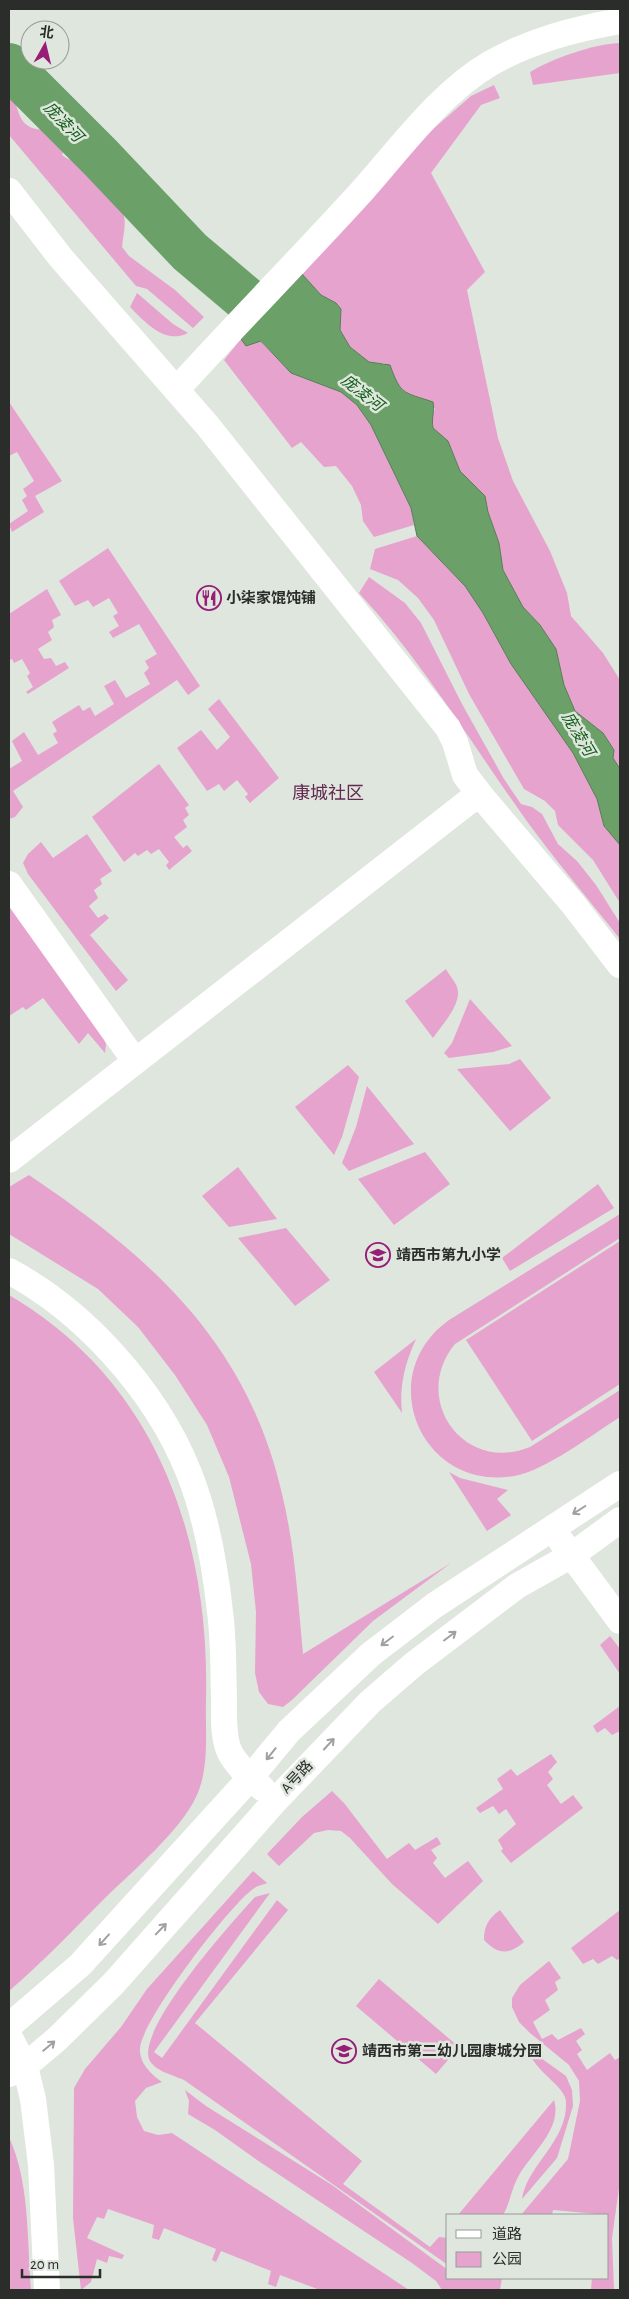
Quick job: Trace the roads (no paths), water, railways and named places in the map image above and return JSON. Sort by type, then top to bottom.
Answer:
[{"type":"street","points":[[177,389],[363,189],[409,136],[456,89],[477,72],[506,56],[562,32],[620,21]]},
{"type":"street","points":[[9,191],[61,258],[177,389],[448,728],[461,756],[465,775],[573,904],[620,965]]},
{"type":"street","points":[[9,1160],[468,802],[481,796]]},
{"type":"street","points":[[9,884],[134,1061]]},
{"type":"street","points":[[9,1271],[58,1302],[93,1331],[149,1397],[180,1448],[204,1515],[211,1545],[220,1611],[224,1728],[228,1750],[250,1778],[276,1800]]},
{"type":"street","points":[[9,2026],[80,1965],[250,1778],[289,1731],[371,1654],[435,1605],[620,1484]]},
{"type":"street","name":"A号路","points":[[17,2070],[57,2040],[114,1983],[276,1800],[370,1702],[414,1664],[517,1586],[572,1555],[620,1520]]},
{"type":"street","points":[[552,1528],[620,1621]]},
{"type":"street","points":[[9,2036],[17,2070],[33,2099],[41,2165],[47,2290]]},
{"type":"water","points":[[302,274],[321,295],[336,303],[341,309],[340,330],[350,347],[369,362],[390,365],[401,388],[410,394],[433,402],[433,428],[448,441],[460,471],[485,496],[488,512],[499,543],[503,570],[523,607],[540,625],[556,649],[564,685],[575,711],[603,733],[614,750],[613,758],[620,769],[620,845],[604,826],[597,799],[573,753],[511,664],[483,613],[465,586],[417,536],[411,508],[371,425],[357,405],[341,392],[291,373],[261,341],[246,346],[241,339]]},
{"type":"waterway","name":"庞凌河","points":[[9,66],[100,157],[190,252],[293,339]]},
{"type":"place","name":"小柒家馄饨铺","points":[[209,598]]},
{"type":"place","name":"靖西市第九小学","points":[[378,1255]]},
{"type":"place","name":"靖西市第二幼儿园康城分园","points":[[344,2051]]},
{"type":"district","name":"康城社区","points":[[328,794]]}]
